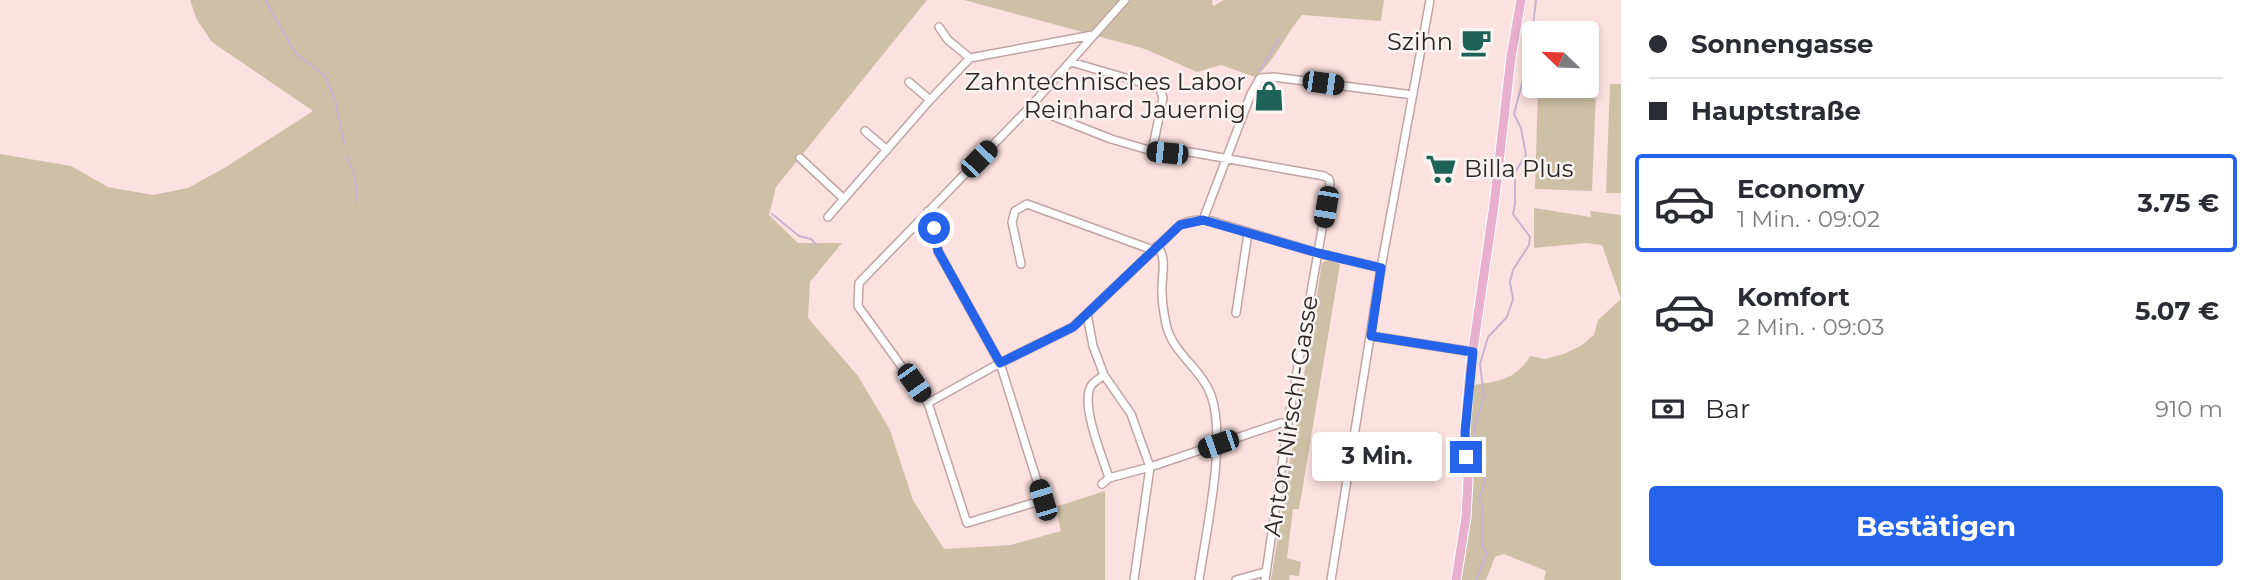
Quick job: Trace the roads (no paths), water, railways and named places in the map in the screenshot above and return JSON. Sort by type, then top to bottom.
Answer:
[{"type":"main road","points":[[1456,580],[1466,517],[1468,481],[1465,432],[1473,352],[1511,57],[1521,0]]},
{"type":"street","points":[[928,211],[938,251],[1000,363],[1043,500],[967,523],[928,403],[859,306],[859,283],[928,211],[1030,107],[1125,0]]},
{"type":"street","points":[[1331,580],[1381,268],[1430,0]]},
{"type":"street","points":[[939,27],[948,40],[970,58]]},
{"type":"street","points":[[828,216],[970,58],[1094,35]]},
{"type":"street","points":[[1071,62],[1160,88],[1163,98],[1152,151]]},
{"type":"street","points":[[1203,220],[1256,82],[1264,76],[1413,95]]},
{"type":"street","points":[[909,82],[930,100]]},
{"type":"street","points":[[1030,107],[1111,139],[1152,151],[1190,152],[1228,158]]},
{"type":"street","points":[[865,131],[887,150]]},
{"type":"street","points":[[800,158],[844,199]]},
{"type":"street","name":"Anton Nirschl-Gasse","points":[[1228,158],[1324,176],[1329,179],[1330,184],[1288,423],[1265,576]]},
{"type":"street","points":[[1021,264],[1012,222],[1015,211],[1027,204],[1155,248],[1163,258],[1162,294],[1166,325],[1175,344],[1206,384],[1214,407],[1218,444],[1199,580]]},
{"type":"street","points":[[928,403],[1073,327],[1180,225],[1203,220],[1381,268]]},
{"type":"street","points":[[1236,313],[1248,233]]},
{"type":"street","points":[[1087,314],[1104,375],[1131,414],[1150,467],[1134,580]]},
{"type":"street","points":[[1371,336],[1473,352]]},
{"type":"street","points":[[1104,375],[1091,386],[1088,402],[1092,425],[1109,478]]},
{"type":"street","points":[[1102,484],[1109,478],[1288,423]]},
{"type":"street","points":[[1236,580],[1265,576]]},
{"type":"waterway","points":[[265,0],[296,54],[325,76],[335,100],[344,143]]},
{"type":"waterway","points":[[1476,580],[1487,554],[1482,545],[1482,506],[1479,499],[1484,484],[1484,470],[1475,460],[1473,448],[1475,426],[1484,396],[1480,364],[1488,337],[1507,317],[1513,299],[1510,282],[1513,270],[1529,245],[1530,237],[1513,214],[1515,172],[1526,155],[1521,128],[1514,114],[1530,53],[1536,0]]},
{"type":"waterway","points":[[1259,71],[1280,38]]},
{"type":"waterway","points":[[347,156],[355,178],[357,201]]},
{"type":"waterway","points":[[772,214],[799,236],[811,239],[816,244]]},
{"type":"place","name":"Szihn","points":[[1476,42]]},
{"type":"place","name":"Zahntechnisches Labor Reinhard Jauernig","points":[[1269,96]]},
{"type":"place","name":"Billa Plus","points":[[1441,169]]}]
